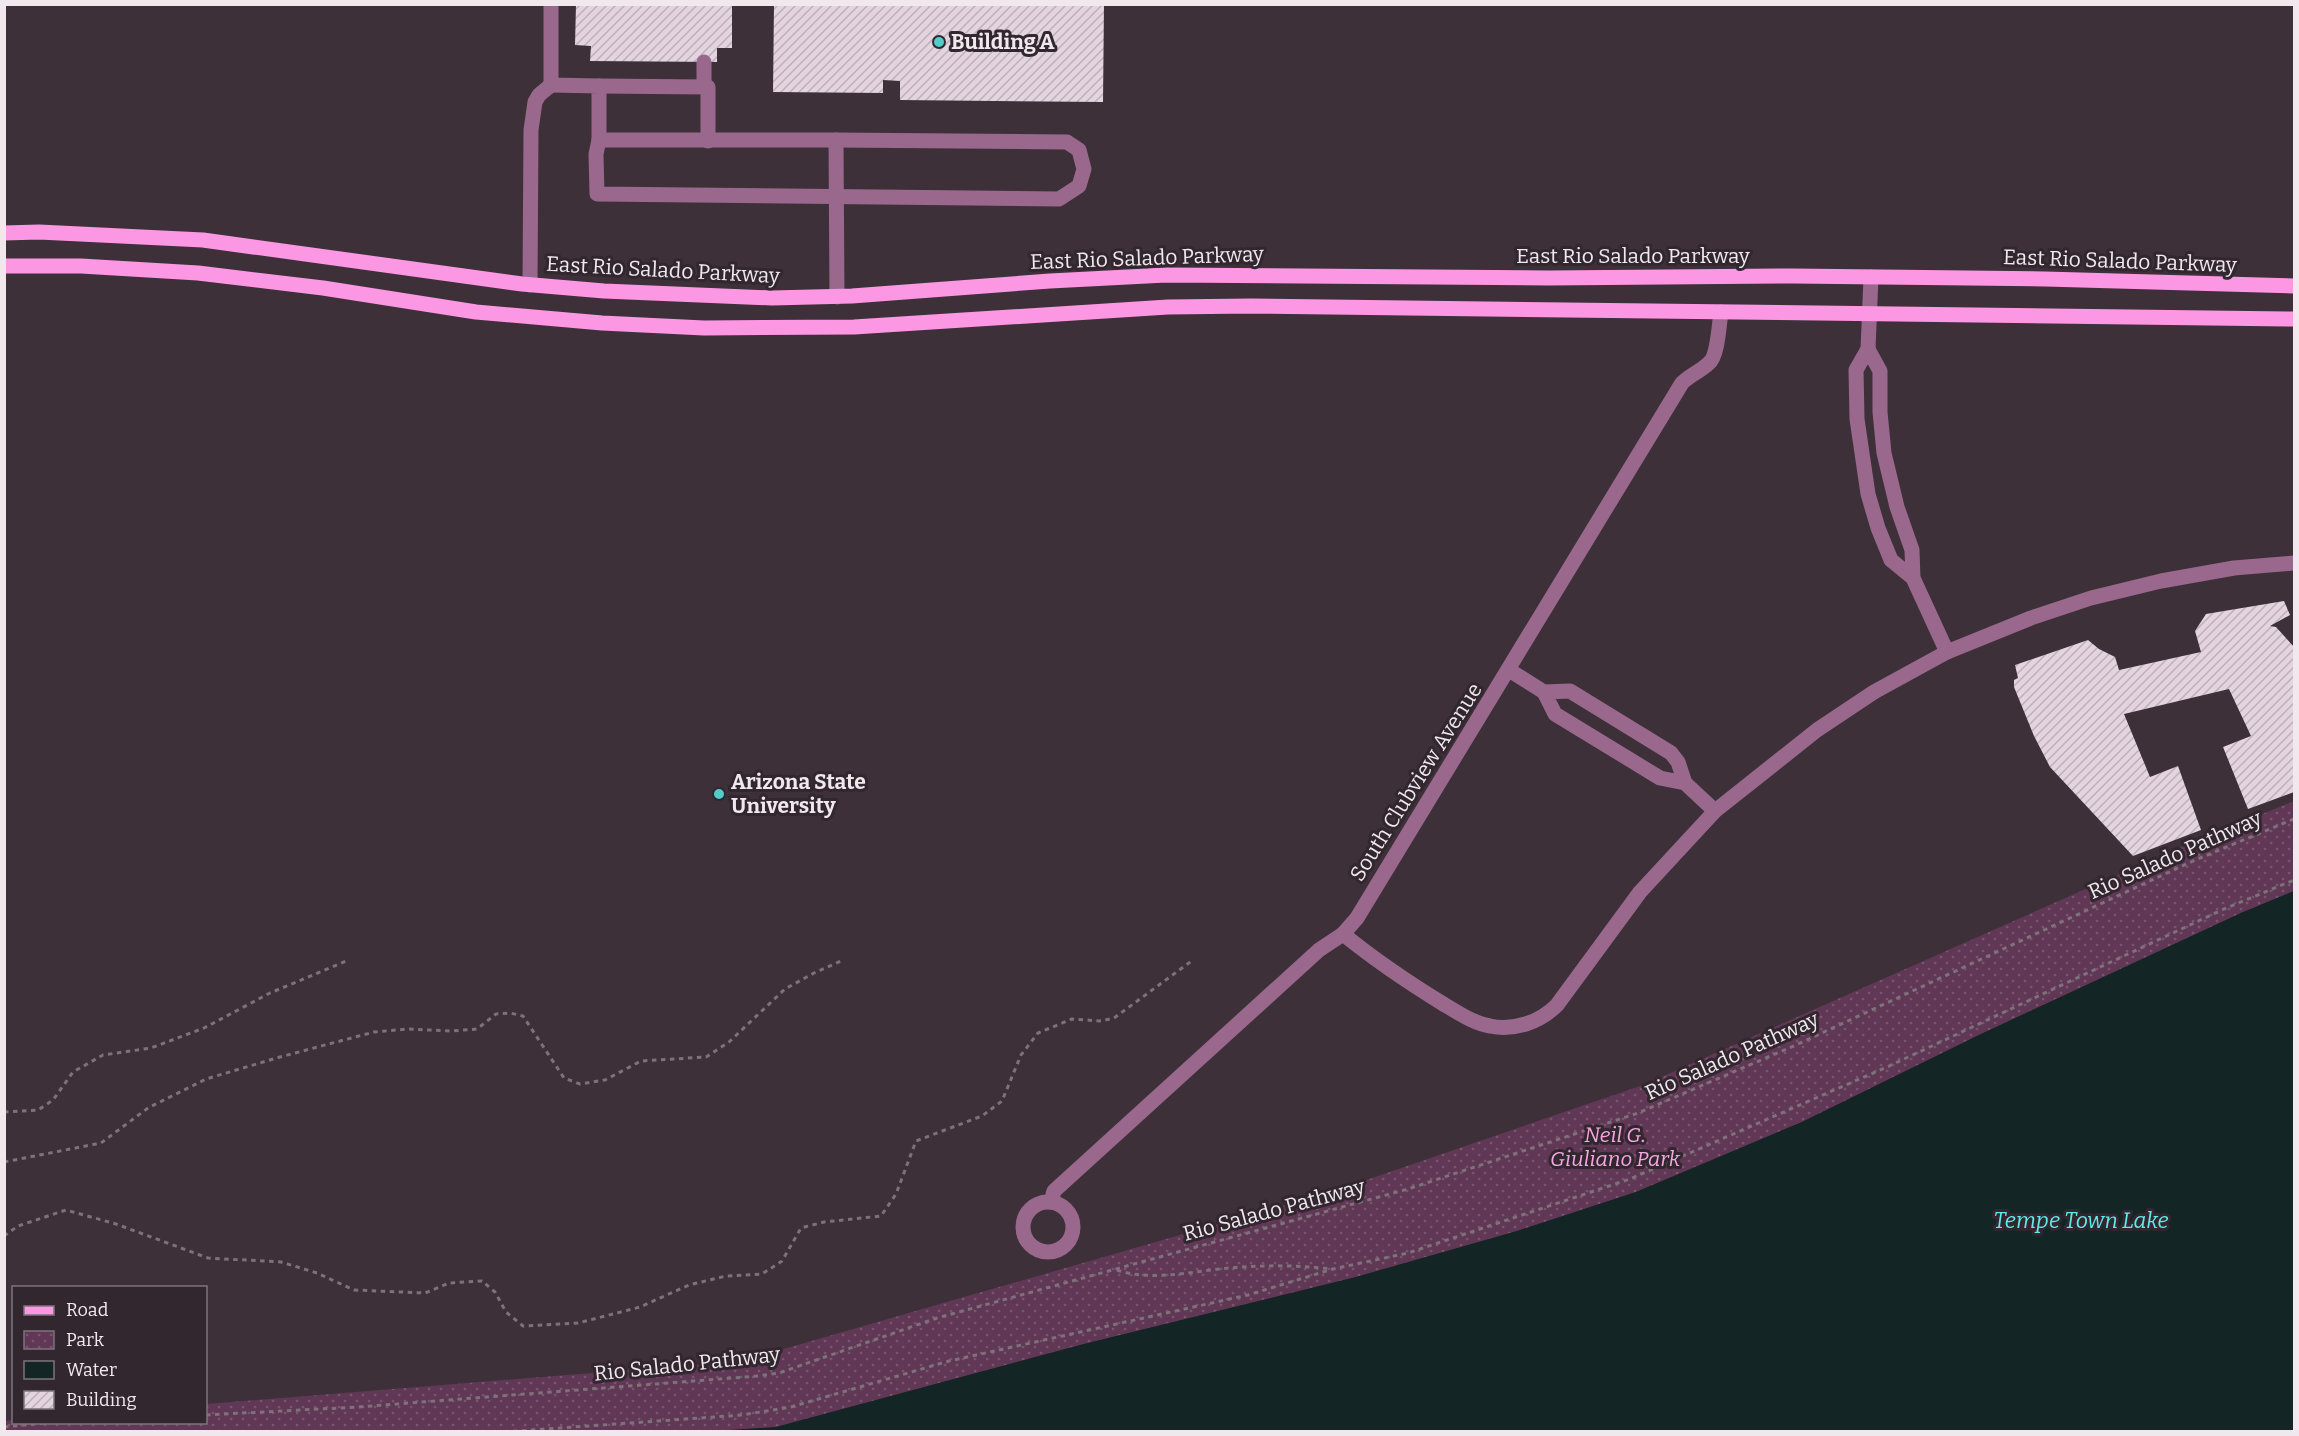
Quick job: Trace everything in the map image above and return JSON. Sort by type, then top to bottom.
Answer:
[{"type":"main road","name":"East Rio Salado Parkway","points":[[4,233],[39,232],[203,240],[530,285],[698,296],[837,297],[1166,275],[1549,278],[1770,276],[2045,279],[2295,286]]},
{"type":"main road","points":[[4,266],[81,266],[198,273],[323,288],[476,312],[602,323],[704,328],[896,326],[1168,307],[1251,306],[2295,319]]},
{"type":"street","points":[[551,4],[551,85]]},
{"type":"street","points":[[704,62],[704,87]]},
{"type":"street","points":[[530,285],[531,130],[535,102],[539,94],[551,85],[708,87],[708,141]]},
{"type":"street","points":[[599,86],[597,194],[1059,198],[1079,186],[1084,169],[1079,150],[1067,142],[599,140]]},
{"type":"street","points":[[836,140],[837,297]]},
{"type":"street","points":[[1871,277],[1868,349],[1856,370],[1857,419],[1868,494],[1878,528],[1891,560],[1913,578]]},
{"type":"street","name":"South Clubview Avenue","points":[[1051,1202],[1054,1191],[1318,950],[1343,934],[1357,918],[1682,383],[1711,362],[1715,352],[1720,312]]},
{"type":"street","points":[[1868,349],[1880,371],[1880,412],[1884,453],[1897,507],[1912,550],[1913,578],[1947,652]]},
{"type":"street","points":[[1343,934],[1374,959],[1471,1020],[1498,1027],[1531,1022],[1547,1014],[1557,1005],[1640,892],[1715,811],[1817,730],[1874,692],[1947,652],[2031,618],[2091,598],[2182,577],[2234,568],[2295,563]]},
{"type":"street","points":[[1509,670],[1544,692],[1555,714],[1660,778],[1685,783]]},
{"type":"street","points":[[1544,692],[1570,691],[1671,753],[1678,762],[1685,783],[1715,811]]},
{"type":"path","name":"Rio Salado Pathway","points":[[207,1415],[358,1407],[768,1374],[796,1368],[937,1318],[1408,1189],[1638,1113],[1796,1045],[2193,861],[2295,819]]},
{"type":"path","points":[[504,1431],[742,1416],[791,1407],[949,1361],[1248,1295],[1333,1269],[1407,1253],[1630,1179],[1887,1067],[2214,914],[2295,880]]},
{"type":"path","points":[[4,1236],[18,1226],[66,1210],[116,1224],[208,1258],[281,1262],[317,1273],[354,1290],[425,1293],[449,1283],[482,1281],[495,1292],[506,1312],[523,1326],[578,1323],[640,1307],[689,1285],[726,1276],[762,1274],[782,1262],[801,1228],[824,1222],[881,1216],[896,1194],[916,1141],[982,1116],[1002,1101],[1021,1055],[1038,1033],[1072,1019],[1101,1021],[1114,1018],[1194,960]]},
{"type":"path","points":[[4,1112],[38,1110],[53,1100],[73,1072],[103,1055],[151,1048],[204,1028],[270,993],[346,962]]},
{"type":"path","points":[[4,1162],[100,1143],[148,1108],[206,1079],[374,1032],[408,1029],[451,1031],[477,1029],[496,1014],[510,1013],[524,1016],[564,1078],[580,1084],[605,1080],[642,1061],[706,1057],[729,1042],[785,989],[814,972],[841,962]]},
{"type":"path","points":[[1115,1269],[1131,1275],[1156,1275],[1255,1267],[1301,1266],[1333,1269]]},
{"type":"path","points":[[4,1427],[34,1424]]},
{"type":"green space","name":"Neil G. Giuliano Park","points":[[2294,801],[2294,891],[2241,913],[1981,1034],[1802,1122],[1636,1192],[1517,1231],[1356,1277],[1084,1344],[776,1427],[713,1432],[5,1432],[4,1421],[12,1420],[12,1424],[207,1424],[207,1404],[742,1361],[1340,1189],[1646,1084],[2176,849]]},
{"type":"water","name":"Tempe Town Lake","points":[[2294,891],[2294,1431],[713,1431],[776,1427],[1084,1344],[1356,1277],[1517,1231],[1636,1192],[1802,1122],[1981,1034],[2241,913]]},
{"type":"building","points":[[576,4],[732,4],[732,48],[717,48],[717,62],[590,61],[591,46],[575,45]]},
{"type":"building","name":"Building A","points":[[774,4],[1104,4],[1103,102],[900,100],[900,81],[883,80],[883,93],[773,92]]},
{"type":"building","points":[[2284,601],[2290,615],[2270,626],[2276,627],[2294,647],[2294,792],[2248,809],[2223,747],[2251,736],[2229,689],[2124,714],[2150,777],[2178,766],[2201,830],[2133,856],[2050,767],[2034,736],[2014,687],[2014,680],[2018,678],[2015,665],[2088,640],[2115,657],[2119,670],[2201,652],[2195,631],[2206,614]]},
{"type":"place","name":"Building A","points":[[939,42]]},
{"type":"place","name":"Arizona State University","points":[[719,794]]}]
